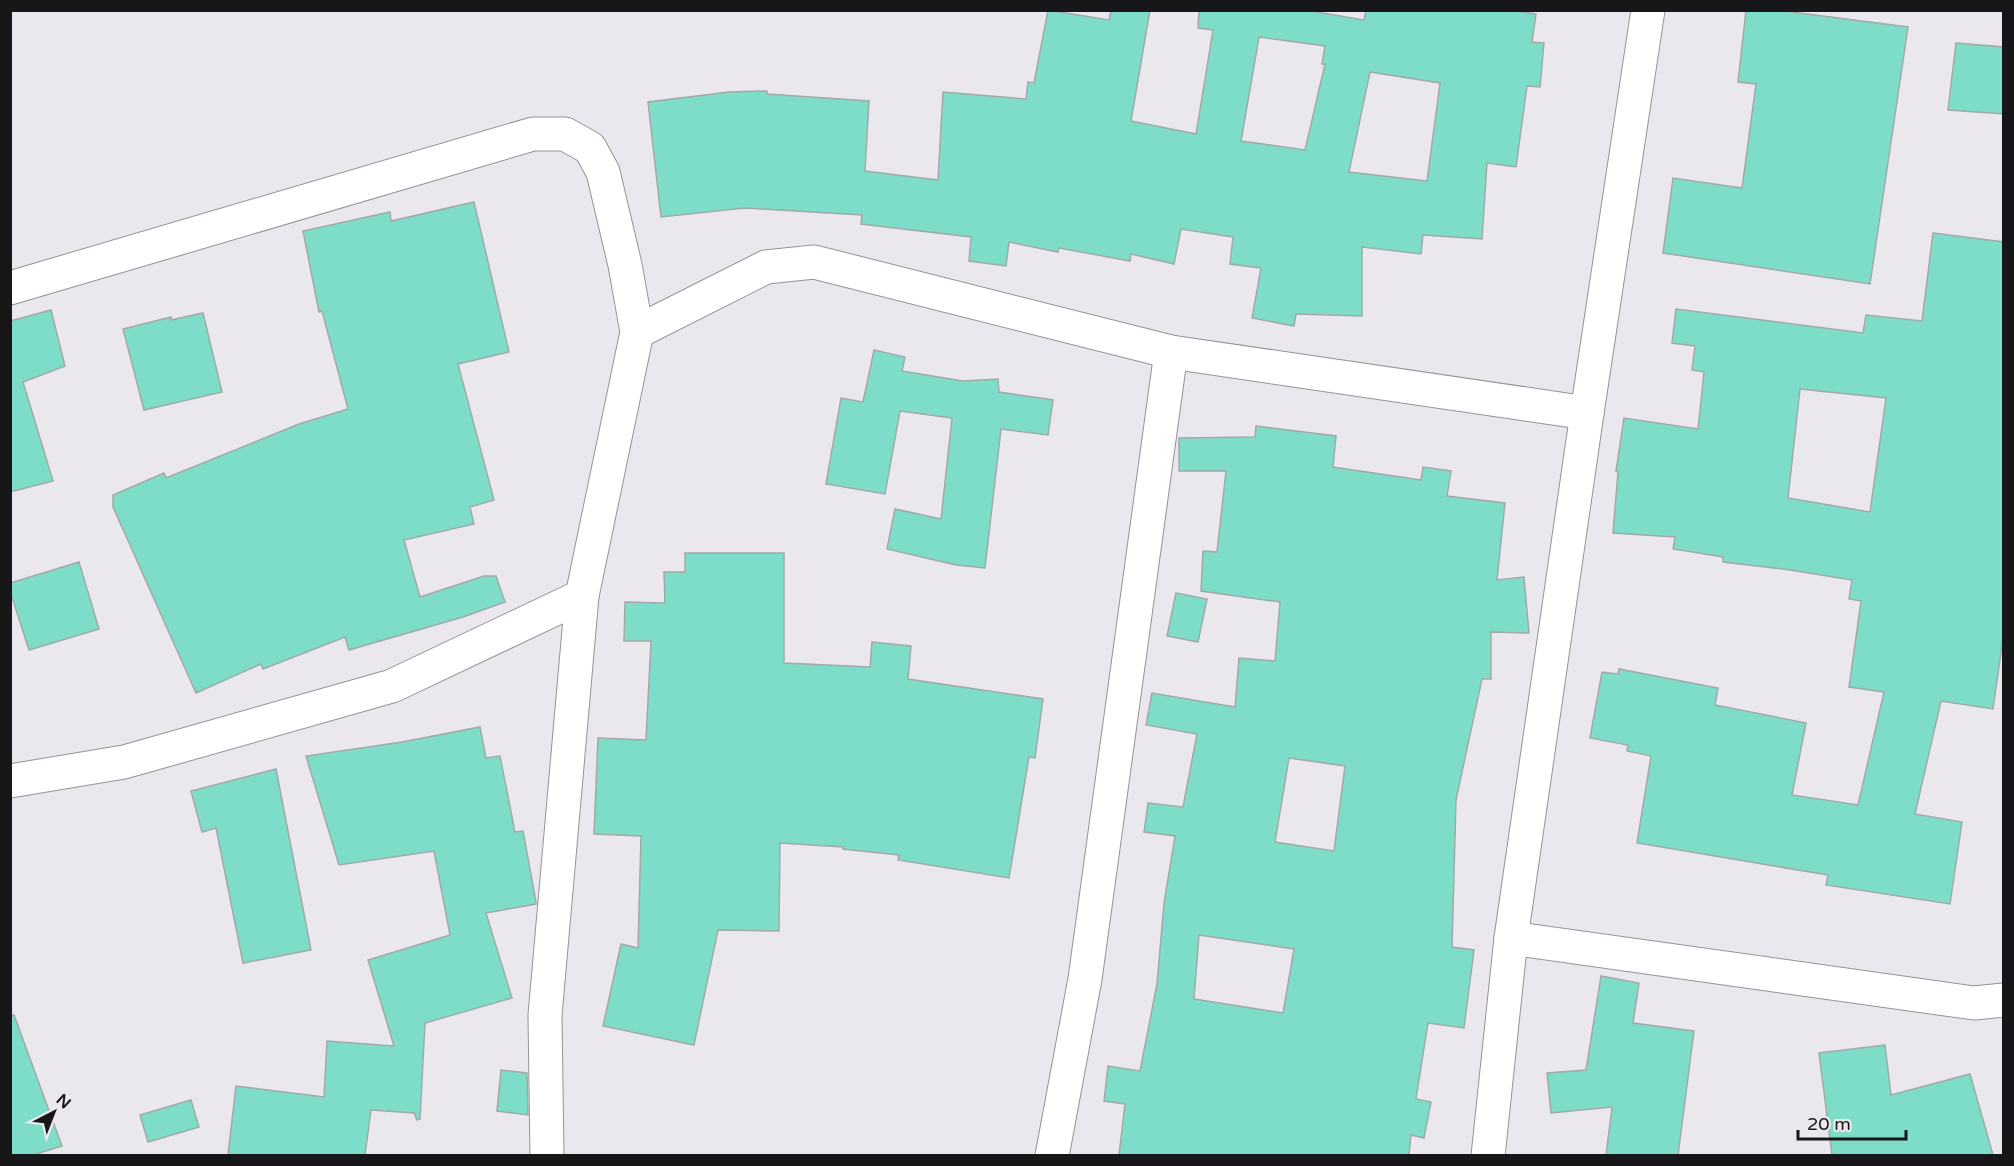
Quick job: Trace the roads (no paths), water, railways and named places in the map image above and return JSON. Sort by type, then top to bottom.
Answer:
[{"type":"street","points":[[1488,1155],[1511,938],[1648,10]]},
{"type":"street","points":[[10,288],[533,134],[565,134],[590,148],[603,172],[625,265],[637,332],[582,596],[545,1014],[547,1155]]},
{"type":"street","points":[[637,332],[766,267],[814,261],[1170,352],[1587,413]]},
{"type":"street","points":[[1052,1155],[1085,979],[1170,352]]},
{"type":"street","points":[[10,781],[124,762],[392,686],[582,596]]},
{"type":"street","points":[[1511,938],[1974,1003],[2004,1000]]}]
